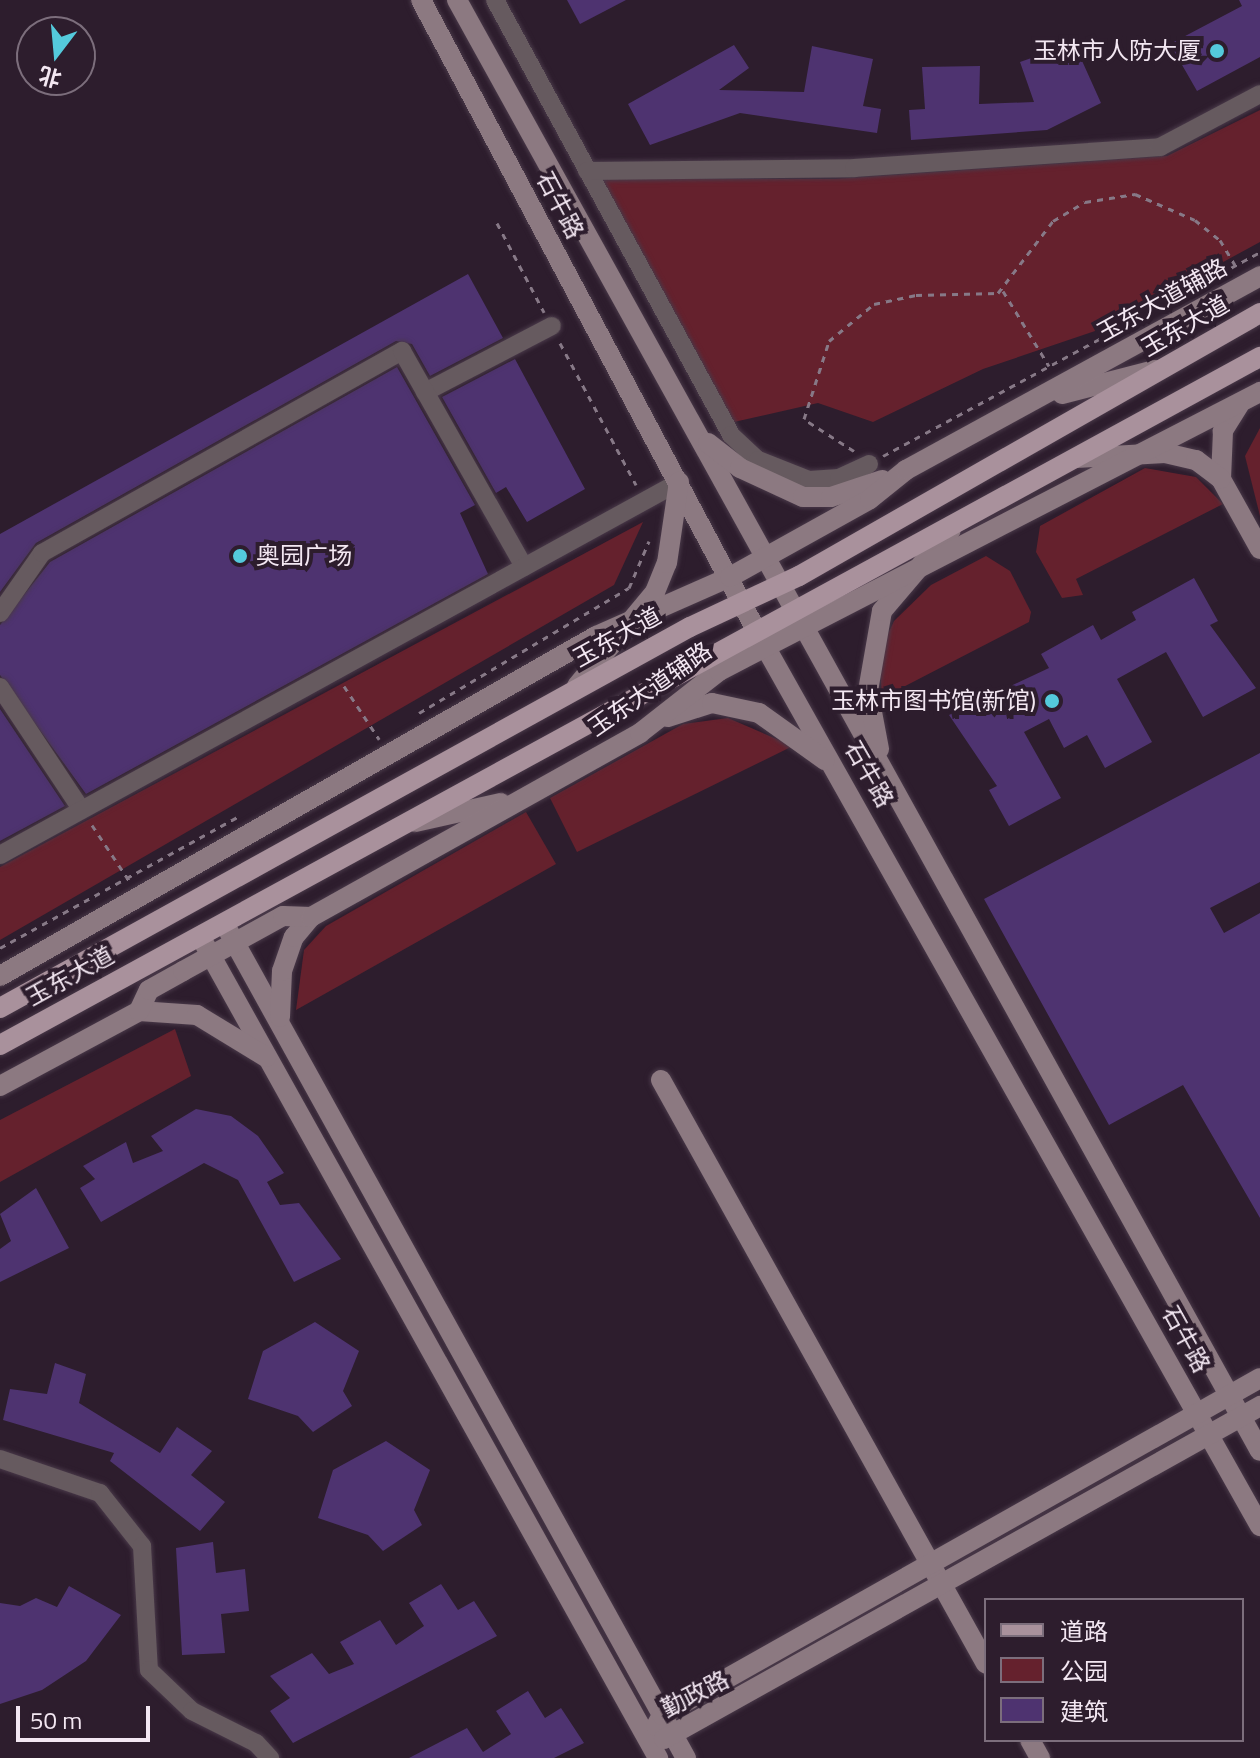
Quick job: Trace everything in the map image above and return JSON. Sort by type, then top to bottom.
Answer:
[{"type":"main road","name":"玉东大道","points":[[0,1008],[572,692],[741,600],[780,583],[1260,313]]},
{"type":"main road","name":"玉东大道","points":[[0,1045],[587,720],[800,619],[962,521],[1259,358]]},
{"type":"main road","points":[[572,692],[600,681],[612,687],[613,697],[587,720]]},
{"type":"street","name":"石牛路","points":[[421,0],[761,639],[1260,1526]]},
{"type":"street","name":"石牛路","points":[[457,0],[1260,1451]]},
{"type":"street","points":[[495,0],[731,435],[758,460],[809,480],[839,478],[869,464]]},
{"type":"street","points":[[587,171],[854,168],[1160,147],[1260,94]]},
{"type":"street","name":"玉东大道辅路","points":[[0,976],[140,899],[385,748],[633,620],[730,577],[870,499],[906,470],[1260,276]]},
{"type":"street","points":[[425,392],[552,326]]},
{"type":"street","points":[[0,613],[42,553],[402,351],[524,567]]},
{"type":"street","points":[[700,436],[740,468],[803,497],[859,490],[906,470],[1035,404],[1163,368]]},
{"type":"street","points":[[1221,479],[1223,431],[1260,381]]},
{"type":"street","points":[[800,619],[901,581],[1260,392]]},
{"type":"street","points":[[1076,459],[1147,453],[1196,460],[1221,479],[1260,549]]},
{"type":"street","points":[[0,855],[679,482]]},
{"type":"street","points":[[572,692],[633,620],[667,563],[679,482]]},
{"type":"street","points":[[887,776],[869,661],[882,611],[901,581],[962,521]]},
{"type":"street","name":"玉东大道辅路","points":[[0,1086],[139,1011],[149,990],[235,942],[283,916],[311,917],[640,733],[761,639]]},
{"type":"street","points":[[0,687],[81,809]]},
{"type":"street","points":[[392,828],[506,802],[680,710],[729,706],[779,722],[838,772]]},
{"type":"street","points":[[281,1025],[282,971],[294,937],[311,917]]},
{"type":"street","points":[[223,921],[686,1758]]},
{"type":"street","points":[[199,935],[273,1062],[653,1749]]},
{"type":"street","points":[[139,1011],[197,1015],[273,1062]]},
{"type":"street","points":[[661,1080],[984,1661]]},
{"type":"street","name":"勤政路","points":[[653,1749],[662,1715],[1260,1378]]},
{"type":"street","name":"勤政路","points":[[653,1749],[1260,1406]]},
{"type":"street","points":[[0,1459],[100,1493],[142,1546],[149,1670],[192,1711],[256,1743],[270,1758]]},
{"type":"path","points":[[1235,265],[1220,240],[1195,220],[1135,194],[1085,202],[1053,221],[1003,291],[874,304],[829,341],[804,419],[869,464],[1260,252]]},
{"type":"path","points":[[405,723],[629,588],[652,529],[645,501],[497,223]]},
{"type":"path","points":[[1003,291],[1049,366]]},
{"type":"path","points":[[334,671],[385,748]]},
{"type":"path","points":[[385,748],[392,732]]},
{"type":"path","points":[[366,747],[385,748]]},
{"type":"path","points":[[81,809],[140,899]]},
{"type":"path","points":[[0,948],[246,812]]},
{"type":"green space","points":[[1260,110],[1260,242],[1098,330],[983,369],[873,422],[818,403],[734,422],[599,179],[834,179],[1167,156]]},
{"type":"green space","points":[[1260,428],[1260,516],[1245,456]]},
{"type":"green space","points":[[1145,468],[1196,477],[1223,504],[1076,579],[1083,595],[1062,598],[1036,552],[1040,526]]},
{"type":"green space","points":[[643,522],[614,585],[0,940],[0,867]]},
{"type":"green space","points":[[986,556],[1010,571],[1031,612],[1029,622],[882,698],[879,653],[894,621],[931,585]]},
{"type":"green space","points":[[728,718],[793,746],[577,852],[550,798],[683,724]]},
{"type":"green space","points":[[526,812],[556,864],[296,1010],[304,950],[326,926]]},
{"type":"green space","points":[[175,1029],[191,1076],[0,1182],[0,1120]]},
{"type":"building","points":[[567,0],[626,0],[580,24]]},
{"type":"building","name":"玉林市人防大厦","points":[[1239,0],[1260,0],[1260,57],[1197,91],[1170,44],[1242,6]]},
{"type":"building","points":[[1074,43],[1101,103],[1047,130],[911,140],[909,110],[925,109],[922,67],[980,66],[979,104],[1034,102],[1020,62]]},
{"type":"building","points":[[734,45],[749,68],[719,90],[804,92],[812,46],[873,59],[863,106],[881,109],[877,133],[740,113],[650,145],[628,104]]},
{"type":"building","points":[[468,274],[503,338],[430,376],[412,344],[396,341],[36,543],[0,592],[0,534]]},
{"type":"building","points":[[515,359],[585,489],[527,522],[506,487],[496,493],[442,397]]},
{"type":"building","name":"奥园广场","points":[[397,367],[475,505],[460,513],[488,574],[86,794],[0,675],[0,625],[50,562]]},
{"type":"building","name":"玉林市图书馆(新馆)","points":[[1194,578],[1218,621],[1210,625],[1256,688],[1203,717],[1166,652],[1117,679],[1152,742],[1105,768],[1087,735],[1064,748],[1049,719],[1024,732],[1061,798],[1009,826],[989,790],[997,786],[949,715],[1049,668],[1041,654],[1093,625],[1101,640],[1136,620],[1132,612]]},
{"type":"building","points":[[0,709],[65,806],[0,841]]},
{"type":"building","points":[[1260,753],[1260,882],[1210,908],[1224,933],[1260,913],[1260,1218],[1183,1085],[1109,1125],[984,899]]},
{"type":"building","points":[[196,1109],[231,1116],[258,1136],[284,1173],[267,1182],[280,1205],[299,1203],[341,1259],[294,1282],[238,1180],[204,1163],[101,1222],[80,1188],[95,1179],[83,1166],[126,1142],[133,1163],[163,1151],[151,1136]]},
{"type":"building","points":[[36,1188],[69,1248],[0,1282],[0,1249],[11,1241],[0,1214]]},
{"type":"building","points":[[315,1322],[359,1351],[343,1391],[352,1406],[313,1432],[298,1416],[248,1399],[263,1351]]},
{"type":"building","points":[[55,1363],[86,1374],[79,1403],[160,1453],[177,1427],[212,1451],[191,1475],[225,1502],[200,1531],[110,1461],[114,1453],[3,1420],[10,1389],[47,1394]]},
{"type":"building","points":[[386,1441],[430,1470],[414,1510],[422,1525],[383,1551],[368,1535],[318,1518],[333,1470]]},
{"type":"building","points":[[213,1542],[216,1573],[245,1569],[249,1611],[221,1614],[225,1653],[182,1655],[176,1548]]},
{"type":"building","points":[[441,1584],[458,1610],[474,1601],[497,1636],[293,1743],[270,1711],[290,1698],[270,1676],[312,1653],[329,1674],[354,1664],[340,1642],[380,1620],[396,1645],[424,1626],[409,1603]]},
{"type":"building","points":[[69,1586],[121,1615],[86,1661],[42,1690],[0,1704],[0,1603],[20,1606],[36,1598],[57,1607]]},
{"type":"building","points":[[528,1691],[545,1718],[561,1708],[584,1743],[554,1758],[409,1758],[467,1728],[483,1752],[511,1734],[496,1711]]},
{"type":"place","name":"玉林市人防大厦","points":[[1217,51]]},
{"type":"place","name":"奥园广场","points":[[240,556]]},
{"type":"place","name":"玉林市图书馆(新馆)","points":[[1052,701]]}]
